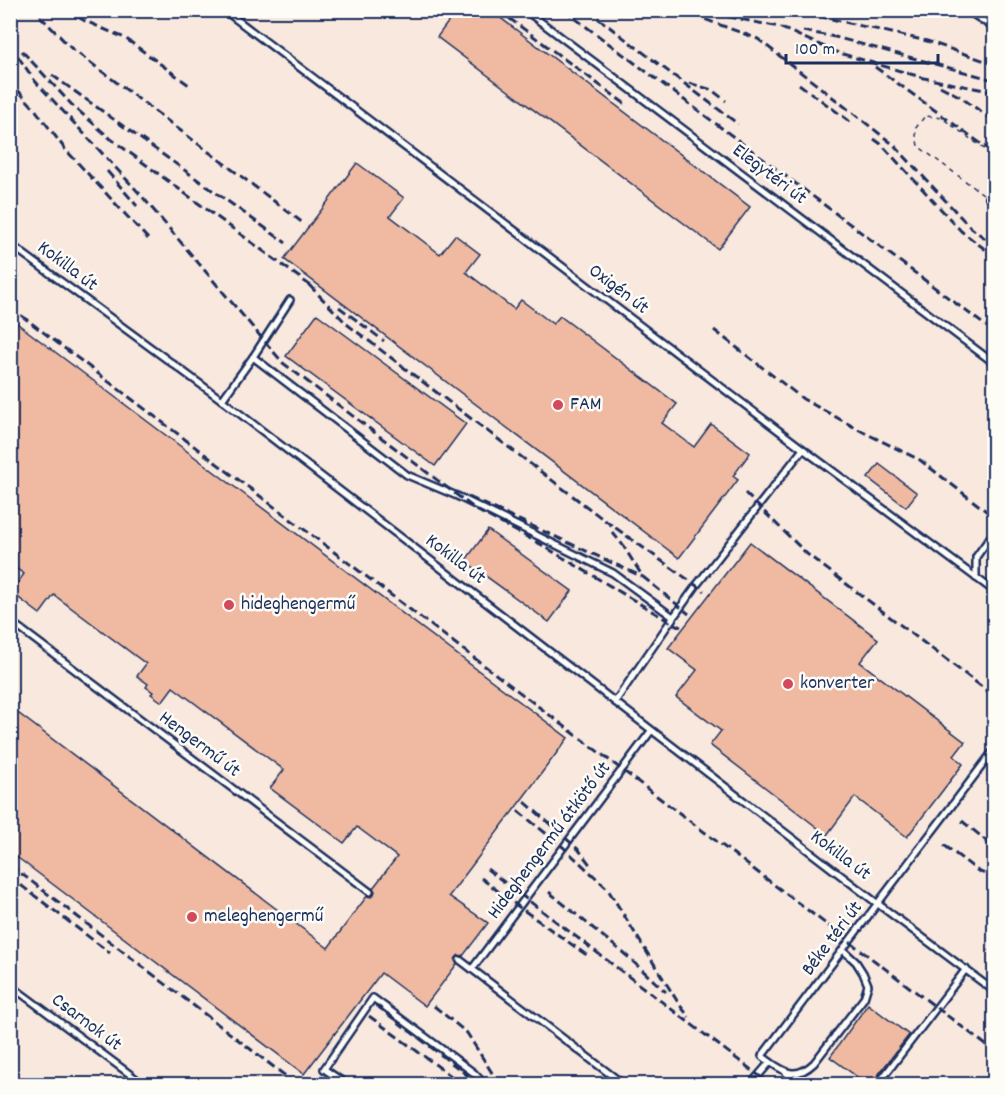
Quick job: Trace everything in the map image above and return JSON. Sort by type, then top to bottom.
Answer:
[{"type":"lane","name":"Oxigén út","points":[[224,10],[994,591]]},
{"type":"lane","name":"Elegytéri út","points":[[525,10],[994,363]]},
{"type":"lane","points":[[967,10],[994,28]]},
{"type":"lane","points":[[994,190],[988,198],[994,202]]},
{"type":"lane","name":"Kokilla út","points":[[10,244],[222,400],[994,991]]},
{"type":"lane","points":[[222,400],[290,300]]},
{"type":"lane","points":[[253,357],[407,475],[457,496],[613,573],[673,617]]},
{"type":"lane","points":[[615,702],[673,617],[803,449]]},
{"type":"lane","points":[[976,578],[976,556],[994,532]]},
{"type":"lane","name":"Hengermű út","points":[[10,621],[370,892]]},
{"type":"lane","name":"Hideghengermű átkötő út","points":[[472,969],[651,730]]},
{"type":"lane","name":"Béke téri út","points":[[770,1062],[762,1056],[994,750]]},
{"type":"lane","points":[[785,1072],[796,1074],[814,1064],[864,998],[868,985],[863,973],[856,962],[843,950]]},
{"type":"lane","points":[[460,960],[623,1084]]},
{"type":"lane","points":[[878,1084],[966,969]]},
{"type":"lane","name":"Csarnok út","points":[[10,985],[143,1084]]},
{"type":"lane","points":[[342,1084],[343,1082],[324,1068],[373,998],[474,1073],[484,1084]]},
{"type":"lane","points":[[751,1084],[770,1062],[800,1084]]},
{"type":"path","points":[[988,198],[918,146],[915,129],[925,116],[942,118],[994,156]]},
{"type":"shaded area","points":[[11,11],[994,11],[994,1084],[11,1084]]},
{"type":"building","points":[[457,10],[490,10],[750,207],[718,249],[437,37]]},
{"type":"building","name":"FAM","points":[[357,163],[404,198],[390,216],[440,254],[455,235],[480,254],[466,272],[514,309],[521,300],[553,324],[560,316],[677,404],[662,423],[694,447],[711,424],[750,453],[733,476],[738,480],[679,558],[284,259]]},
{"type":"building","points":[[317,314],[466,424],[435,466],[286,356]]},
{"type":"building","name":"hideghengermű","points":[[10,318],[568,738],[449,896],[488,923],[463,956],[459,955],[456,958],[457,964],[425,1006],[381,973],[304,1074],[10,852],[10,707],[328,948],[367,896],[371,897],[374,894],[373,888],[397,857],[357,827],[344,843],[270,788],[284,770],[173,687],[162,702],[151,694],[153,692],[146,687],[148,684],[137,676],[146,664],[54,595],[40,614],[11,592],[24,574],[10,564]]},
{"type":"building","points":[[879,464],[917,493],[906,507],[868,478]]},
{"type":"building","points":[[488,530],[572,591],[549,622],[465,561]]},
{"type":"building","name":"konverter","points":[[750,542],[878,639],[860,662],[965,742],[954,756],[963,764],[907,837],[855,797],[827,835],[710,745],[721,731],[676,697],[697,670],[668,648]]},
{"type":"building","points":[[868,1004],[909,1035],[871,1084],[867,1084],[830,1057]]},
{"type":"railway","points":[[66,10],[125,38],[189,85]]},
{"type":"railway","points":[[498,10],[628,106]]},
{"type":"railway","points":[[564,10],[994,332]]},
{"type":"railway","points":[[587,10],[738,124]]},
{"type":"railway","points":[[680,10],[758,39],[894,145],[970,227],[994,245]]},
{"type":"railway","points":[[792,10],[927,41],[994,64]]},
{"type":"railway","points":[[986,10],[994,16]]},
{"type":"railway","points":[[701,11],[779,27],[836,52],[924,78],[994,92]]},
{"type":"railway","points":[[40,16],[71,48],[303,223]]},
{"type":"railway","points":[[803,31],[835,37],[994,80]]},
{"type":"railway","points":[[10,45],[35,81],[140,194],[283,363],[478,511],[542,545],[681,627]]},
{"type":"railway","points":[[22,51],[72,105],[111,139],[315,289]]},
{"type":"railway","points":[[875,67],[994,153]]},
{"type":"railway","points":[[52,75],[286,243]]},
{"type":"railway","points":[[10,79],[65,149],[150,241]]},
{"type":"railway","points":[[689,83],[712,90],[726,101]]},
{"type":"railway","points":[[799,84],[852,123]]},
{"type":"railway","points":[[940,86],[959,96],[994,121]]},
{"type":"railway","points":[[874,139],[961,231],[994,256]]},
{"type":"railway","points":[[107,171],[137,206]]},
{"type":"railway","points":[[309,285],[348,325],[603,519],[704,591]]},
{"type":"railway","points":[[10,307],[994,1051]]},
{"type":"railway","points":[[339,307],[384,341]]},
{"type":"railway","points":[[714,330],[803,399],[920,460],[994,517]]},
{"type":"railway","points":[[745,493],[807,554],[994,696]]},
{"type":"railway","points":[[469,497],[643,577]]},
{"type":"railway","points":[[612,532],[643,577],[689,614]]},
{"type":"railway","points":[[525,802],[579,850],[591,866]]},
{"type":"railway","points":[[518,811],[563,847],[607,888],[689,1017]]},
{"type":"railway","points":[[962,821],[994,849]]},
{"type":"railway","points":[[944,845],[978,871],[994,878]]},
{"type":"railway","points":[[10,865],[296,1084]]},
{"type":"railway","points":[[487,869],[770,1084]]},
{"type":"railway","points":[[10,877],[110,953]]},
{"type":"railway","points":[[481,878],[588,956]]},
{"type":"railway","points":[[549,892],[627,956],[666,992]]},
{"type":"railway","points":[[376,1005],[476,1084]]},
{"type":"railway","points":[[434,1006],[467,1033],[499,1084]]},
{"type":"railway","points":[[369,1016],[462,1084]]},
{"type":"place","name":"FAM","points":[[558,405]]},
{"type":"place","name":"hideghengermű","points":[[229,605]]},
{"type":"place","name":"konverter","points":[[788,684]]},
{"type":"place","name":"meleghengermű","points":[[192,917]]}]
